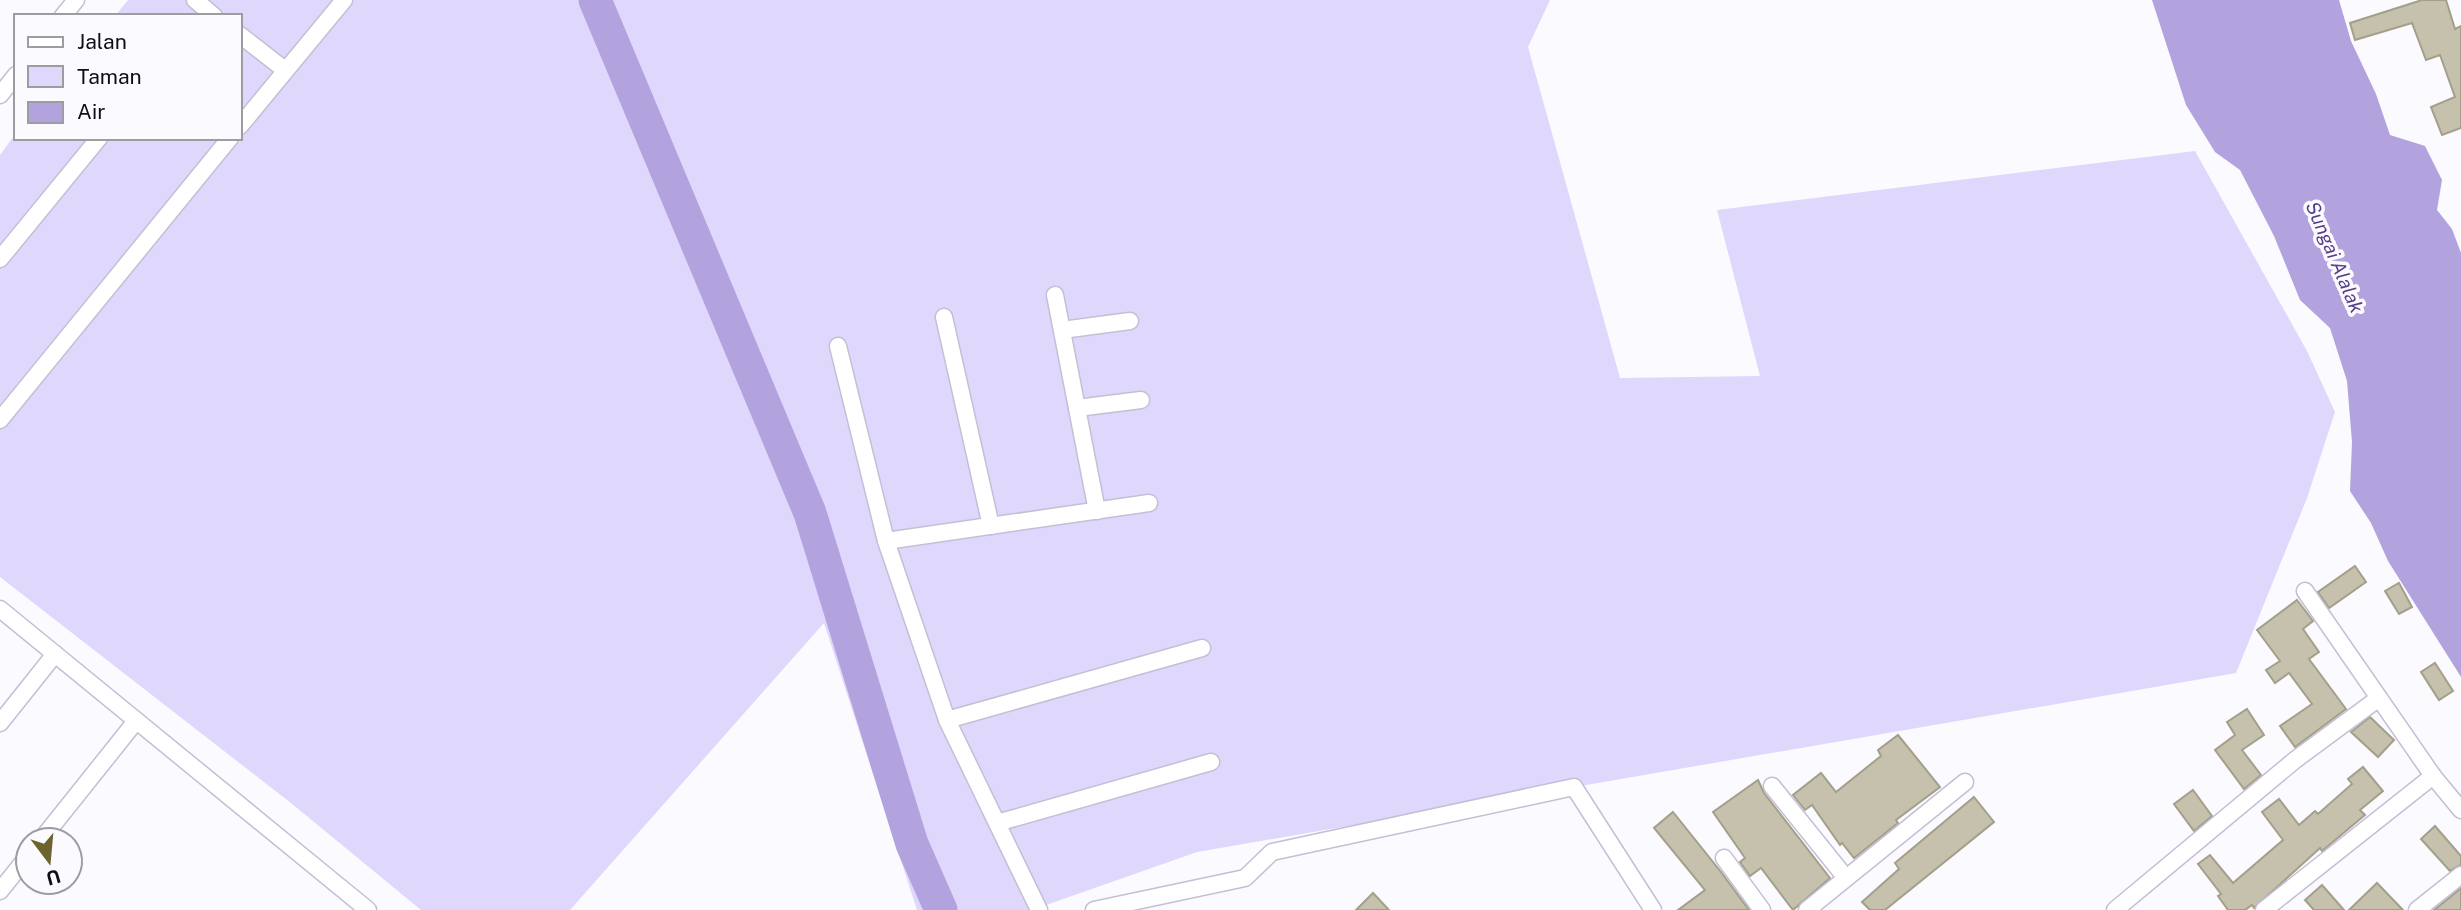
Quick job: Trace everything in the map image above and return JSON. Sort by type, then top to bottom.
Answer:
[{"type":"street","points":[[65,14],[76,0]]},
{"type":"street","points":[[242,124],[344,0]]},
{"type":"street","points":[[242,37],[285,70]]},
{"type":"street","points":[[0,95],[14,78]]},
{"type":"street","points":[[0,260],[97,140]]},
{"type":"street","points":[[0,420],[228,140]]},
{"type":"street","points":[[1055,295],[1097,511]]},
{"type":"street","points":[[944,317],[991,526]]},
{"type":"street","points":[[1062,330],[1130,321]]},
{"type":"street","points":[[838,345],[886,541],[947,720],[1039,910]]},
{"type":"street","points":[[1077,408],[1141,400]]},
{"type":"street","points":[[886,541],[1149,503]]},
{"type":"street","points":[[2305,591],[2434,776],[2461,810]]},
{"type":"street","points":[[0,609],[368,910]]},
{"type":"street","points":[[947,720],[1202,649]]},
{"type":"street","points":[[0,723],[55,654]]},
{"type":"street","points":[[2115,910],[2295,760],[2379,698]]},
{"type":"street","points":[[52,826],[136,721]]},
{"type":"street","points":[[997,823],[1211,762]]},
{"type":"street","points":[[2264,910],[2434,776]]},
{"type":"street","points":[[1807,910],[1965,782]]},
{"type":"street","points":[[1772,786],[1846,878]]},
{"type":"street","points":[[1094,910],[1245,878],[1272,852],[1574,787],[1653,910]]},
{"type":"street","points":[[1724,858],[1762,910]]},
{"type":"street","points":[[0,891],[14,874]]},
{"type":"street","points":[[2417,910],[2461,875]]},
{"type":"green space","points":[[128,0],[1550,0],[1528,47],[1620,378],[1760,376],[1717,210],[2195,151],[2307,351],[2335,412],[2307,498],[2236,673],[1197,852],[1032,910],[917,910],[824,623],[570,910],[421,910],[291,803],[0,577],[0,155],[14,136],[14,140],[242,140],[242,14],[117,14]]},
{"type":"water","name":"Sungai Alalak","points":[[2152,0],[2339,0],[2351,41],[2376,94],[2390,135],[2425,146],[2442,180],[2437,210],[2452,229],[2461,253],[2461,677],[2388,561],[2371,523],[2350,491],[2352,442],[2347,381],[2330,328],[2300,300],[2274,236],[2240,170],[2215,152],[2186,105]]},
{"type":"building","points":[[2422,0],[2446,0],[2455,29],[2461,26],[2461,128],[2442,135],[2431,107],[2455,97],[2440,55],[2426,60],[2412,23],[2355,40],[2350,23]]},
{"type":"building","points":[[2355,566],[2366,582],[2329,608],[2318,592]]},
{"type":"building","points":[[2399,583],[2412,607],[2399,614],[2385,591]]},
{"type":"building","points":[[2297,600],[2313,621],[2303,629],[2319,652],[2309,659],[2346,709],[2295,747],[2280,726],[2312,704],[2289,673],[2275,683],[2266,670],[2280,661],[2257,630]]},
{"type":"building","points":[[2435,663],[2453,691],[2439,700],[2421,672]]},
{"type":"building","points":[[2247,709],[2264,735],[2242,750],[2261,775],[2244,789],[2215,750],[2235,735],[2227,722]]},
{"type":"building","points":[[2370,717],[2394,740],[2378,757],[2351,732]]},
{"type":"building","points":[[1898,735],[1940,787],[1896,820],[1898,823],[1854,858],[1842,843],[1840,845],[1812,805],[1805,810],[1793,795],[1821,773],[1836,792],[1881,756],[1878,750]]},
{"type":"building","points":[[2363,767],[2383,791],[2360,810],[2365,815],[2322,851],[2320,848],[2254,908],[2252,905],[2245,910],[2228,910],[2218,896],[2221,894],[2198,864],[2210,855],[2233,883],[2283,840],[2262,812],[2279,799],[2299,825],[2315,811],[2318,814],[2352,784],[2348,779]]},
{"type":"building","points":[[1758,780],[1764,793],[1830,878],[1793,910],[1761,868],[1750,876],[1740,862],[1745,858],[1713,812]]},
{"type":"building","points":[[2193,790],[2212,816],[2194,831],[2174,804]]},
{"type":"building","points":[[1974,797],[1994,822],[1885,910],[1870,910],[1862,902],[1899,869],[1895,863]]},
{"type":"building","points":[[1673,812],[1749,910],[1678,910],[1705,890],[1654,828]]},
{"type":"building","points":[[2435,826],[2461,856],[2461,865],[2450,871],[2421,839]]},
{"type":"building","points":[[2377,883],[2403,910],[2349,910]]},
{"type":"building","points":[[2322,885],[2344,910],[2314,910],[2305,900]]},
{"type":"building","points":[[2461,888],[2461,910],[2434,910],[2449,898]]},
{"type":"building","points":[[1373,893],[1389,910],[1356,910]]},
{"type":"waterway","points":[[595,0],[810,513],[912,844],[941,910]]}]
